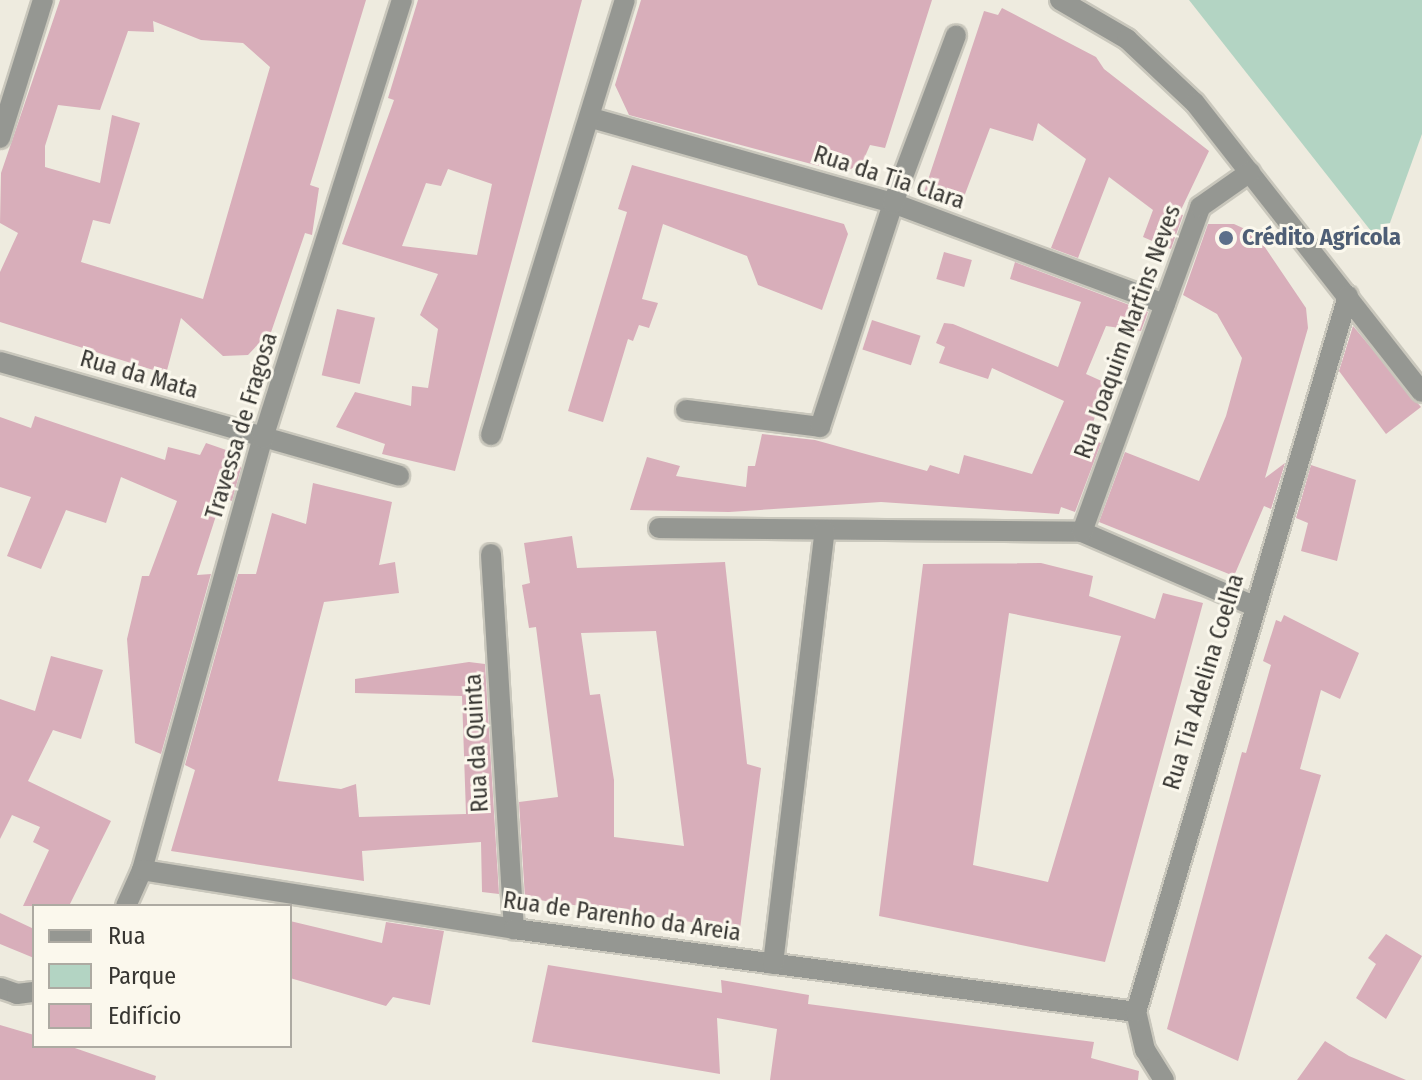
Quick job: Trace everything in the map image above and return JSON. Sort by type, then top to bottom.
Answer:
[{"type":"street","points":[[0,138],[43,0]]},
{"type":"street","name":"Travessa de Fragosa","points":[[142,870],[263,438],[402,0]]},
{"type":"street","points":[[491,435],[592,118],[625,0]]},
{"type":"street","points":[[1060,0],[1127,39],[1195,103],[1422,392]]},
{"type":"street","points":[[686,410],[820,427],[893,203],[956,35]]},
{"type":"street","name":"Rua da Tia Clara","points":[[592,118],[893,203],[1165,304]]},
{"type":"street","name":"Rua Joaquim Martins Neves","points":[[1082,532],[1200,207],[1250,172]]},
{"type":"street","name":"Rua Tia Adelina Coelha","points":[[1164,1080],[1145,1050],[1136,1012],[1348,296]]},
{"type":"street","name":"Rua da Mata","points":[[0,362],[399,476]]},
{"type":"street","points":[[659,528],[1082,532],[1254,606]]},
{"type":"street","points":[[773,964],[825,530]]},
{"type":"street","name":"Rua da Quinta","points":[[491,554],[514,929]]},
{"type":"street","points":[[127,904],[142,870]]},
{"type":"street","name":"Rua de Parenho da Areia","points":[[142,870],[514,929],[1136,1012]]},
{"type":"street","points":[[0,988],[17,994],[32,992]]},
{"type":"green space","points":[[1189,0],[1422,0],[1422,134],[1382,245]]},
{"type":"building","points":[[60,0],[366,0],[310,185],[319,188],[312,235],[305,233],[267,344],[261,341],[248,355],[223,356],[181,318],[166,374],[0,322],[0,272],[18,233],[0,223],[1,173]],"holes":[[[153,21],[201,40],[243,43],[270,67],[203,299],[81,262],[93,220],[110,224],[140,123],[112,115],[100,183],[45,167],[45,146],[58,105],[100,110],[128,31],[154,32]]]},
{"type":"building","points":[[418,0],[582,0],[455,471],[382,454],[385,444],[336,427],[355,392],[411,406],[412,386],[428,388],[438,329],[420,315],[438,274],[342,244],[394,100],[388,98]],"holes":[[[448,169],[492,184],[477,255],[402,246],[426,183],[441,186]]]},
{"type":"building","points":[[641,0],[932,0],[885,148],[870,145],[863,161],[845,173],[629,115],[615,85]]},
{"type":"building","points":[[1002,8],[1096,57],[1104,69],[1209,151],[1179,214],[1183,215],[1171,249],[1143,237],[1153,210],[1109,177],[1078,258],[1051,248],[1086,159],[1038,123],[1033,141],[990,128],[959,210],[922,198],[984,11],[998,15]]},
{"type":"building","points":[[632,165],[844,224],[848,234],[822,310],[758,285],[747,256],[663,224],[642,299],[658,303],[649,328],[639,325],[633,341],[628,339],[603,422],[568,411],[627,212],[618,209]]},
{"type":"building","points":[[1208,224],[1234,224],[1256,234],[1306,308],[1308,328],[1265,478],[1285,463],[1271,509],[1264,506],[1234,576],[1099,522],[1125,452],[1199,481],[1226,416],[1242,358],[1217,314],[1183,295]]},
{"type":"building","points":[[944,252],[972,260],[964,287],[936,279]]},
{"type":"building","points":[[1015,262],[1148,312],[1141,331],[1106,326],[1086,374],[1106,383],[1088,438],[1101,443],[1075,512],[1061,507],[1059,514],[881,502],[729,512],[630,510],[647,457],[680,466],[676,476],[746,487],[748,466],[755,466],[762,434],[815,440],[927,471],[930,465],[959,474],[964,455],[1032,474],[1064,401],[992,368],[988,379],[939,363],[945,347],[936,343],[944,323],[953,324],[1058,367],[1081,302],[1010,279]]},
{"type":"building","points":[[337,309],[375,318],[360,384],[322,375]]},
{"type":"building","points":[[872,320],[921,336],[911,365],[862,349]]},
{"type":"building","points":[[1353,326],[1421,407],[1386,434],[1339,371]]},
{"type":"building","points":[[35,416],[165,460],[168,447],[200,455],[206,443],[232,452],[241,468],[232,501],[222,497],[197,575],[211,574],[161,754],[135,743],[127,639],[142,576],[149,576],[177,501],[121,477],[106,523],[66,510],[41,569],[7,556],[31,497],[0,487],[0,417],[31,428]]},
{"type":"building","points":[[1311,465],[1356,480],[1337,561],[1301,551],[1308,523],[1296,518]]},
{"type":"building","points":[[313,483],[392,502],[379,565],[395,562],[399,593],[324,602],[278,781],[341,789],[356,784],[359,817],[466,814],[462,696],[355,693],[355,679],[469,662],[485,664],[499,894],[482,892],[481,842],[362,851],[364,881],[171,851],[195,770],[185,765],[238,574],[256,574],[272,513],[306,524]]},
{"type":"building","points":[[572,536],[577,568],[725,562],[747,764],[761,768],[740,929],[525,898],[519,802],[558,797],[536,627],[529,628],[522,585],[530,583],[524,543]],"holes":[[[656,631],[684,846],[614,837],[614,780],[600,694],[590,695],[581,633]]]},
{"type":"building","points":[[1041,563],[1093,576],[1089,596],[1155,619],[1163,593],[1203,603],[1105,962],[879,916],[923,564]],"holes":[[[1009,613],[1121,636],[1048,882],[973,865]]]},
{"type":"building","points":[[1284,615],[1359,653],[1340,699],[1321,690],[1300,769],[1321,775],[1238,1061],[1167,1029],[1242,752],[1246,753],[1271,665],[1263,661],[1276,620],[1281,622]]},
{"type":"building","points":[[51,656],[103,670],[81,739],[53,730],[28,781],[111,821],[70,904],[23,906],[49,850],[33,842],[40,827],[12,815],[0,839],[0,699],[35,711]]},
{"type":"building","points":[[0,913],[32,928],[32,957],[0,944]]},
{"type":"building","points":[[292,921],[382,943],[386,922],[444,931],[430,1005],[393,997],[386,1006],[292,979]]},
{"type":"building","points":[[1386,934],[1422,956],[1386,1019],[1356,998],[1376,964],[1368,958]]},
{"type":"building","points":[[548,965],[722,993],[721,980],[809,995],[808,1004],[1094,1042],[1091,1058],[1139,1071],[1138,1080],[770,1080],[777,1029],[717,1018],[720,1074],[532,1042]]},
{"type":"building","points":[[0,1025],[32,1034],[32,1048],[75,1048],[156,1076],[155,1080],[0,1080]]},
{"type":"building","points":[[1325,1041],[1349,1056],[1406,1080],[1297,1080]]},
{"type":"place","name":"Crédito Agrícola","points":[[1226,238]]}]
